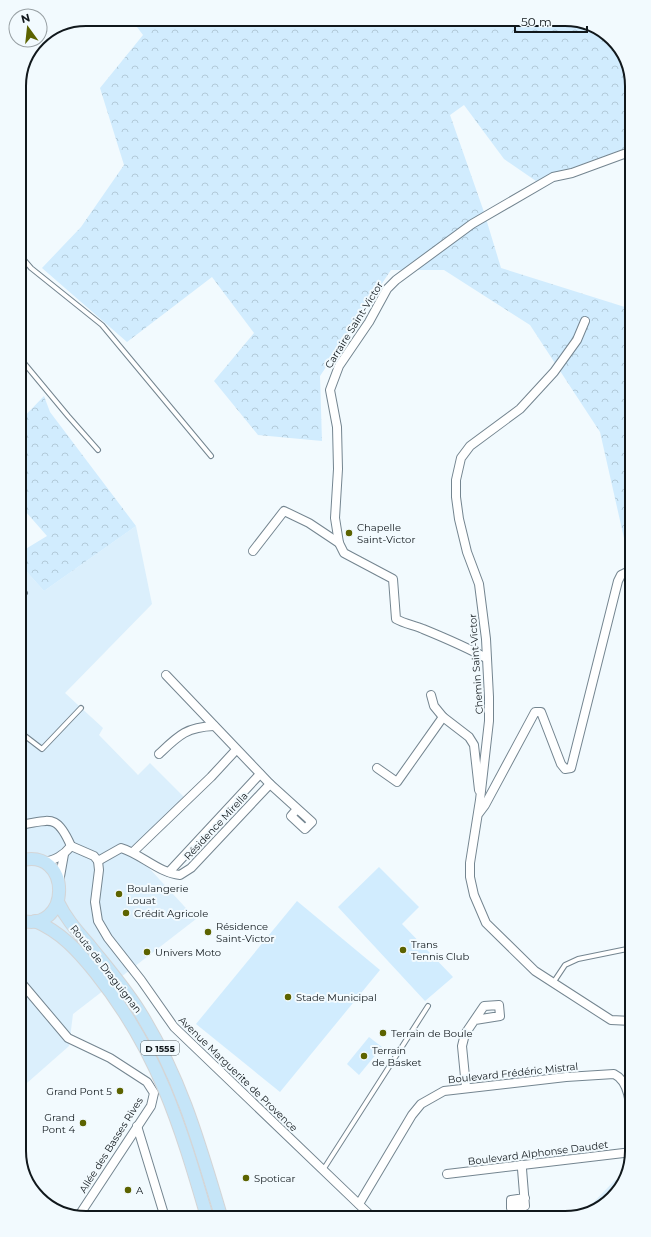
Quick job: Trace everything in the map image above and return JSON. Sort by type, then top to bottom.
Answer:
[{"type":"main road","points":[[26,860],[43,862],[53,870],[59,882],[60,895],[53,911],[45,918],[36,921],[26,920]]},
{"type":"main road","name":"Route de Draguignan","points":[[58,902],[68,921],[137,1007],[167,1060],[193,1123],[219,1211]]},
{"type":"main road","name":"Route de Draguignan","points":[[36,921],[46,926],[70,944],[108,989],[139,1034],[155,1066],[176,1115],[205,1211]]},
{"type":"street","name":"Carraire Saint-Victor","points":[[339,543],[335,518],[338,469],[337,427],[330,390],[339,366],[369,322],[386,288],[472,224],[553,177],[572,173],[625,154]]},
{"type":"street","name":"Chemin Saint-Victor","points":[[585,321],[577,340],[554,372],[520,409],[470,446],[461,458],[456,480],[456,497],[467,552],[479,584],[486,658],[489,721],[480,800],[470,863],[470,877],[474,895],[486,923],[535,971],[611,1020],[625,1021]]},
{"type":"street","points":[[254,551],[284,511],[309,523],[339,543],[344,553],[393,578],[396,619],[408,625],[420,628],[468,647],[486,658]]},
{"type":"street","points":[[477,815],[486,805],[535,712],[541,712],[561,764],[565,769],[571,768],[618,581],[625,573]]},
{"type":"street","points":[[166,675],[236,750],[297,809]]},
{"type":"street","points":[[431,695],[434,706],[443,717],[469,737],[474,745],[480,800]]},
{"type":"street","points":[[377,768],[397,782],[443,717]]},
{"type":"street","points":[[159,754],[181,733],[199,727],[214,726]]},
{"type":"street","points":[[134,852],[212,777],[236,750]]},
{"type":"street","points":[[26,823],[42,820],[54,822],[64,829],[71,846],[94,856],[98,861],[121,848],[134,852],[169,872],[260,774]]},
{"type":"street","name":"Résidence Mirella","points":[[169,872],[180,874],[191,868],[270,784]]},
{"type":"street","points":[[43,862],[52,860],[64,854],[71,846]]},
{"type":"street","points":[[59,882],[64,854]]},
{"type":"street","name":"Avenue Marguerite de Provence","points":[[98,861],[96,913],[98,921],[108,938],[141,980],[174,1027],[366,1211]]},
{"type":"street","name":"Allée des Basses Rives","points":[[26,988],[68,1038],[110,1058],[147,1082],[154,1093],[151,1106],[82,1211]]},
{"type":"street","points":[[466,1087],[462,1046],[465,1034],[475,1020]]},
{"type":"street","name":"Boulevard Frédéric Mistral","points":[[359,1204],[412,1115],[421,1104],[444,1091],[466,1087],[593,1074],[614,1074],[621,1077],[625,1083]]},
{"type":"street","points":[[138,1126],[163,1211]]},
{"type":"street","name":"Boulevard Alphonse Daudet","points":[[447,1174],[625,1153]]},
{"type":"street","points":[[521,1165],[525,1198]]},
{"type":"lane","points":[[26,262],[31,268],[102,326],[211,456]]},
{"type":"lane","points":[[26,365],[98,450]]},
{"type":"lane","points":[[26,737],[42,749],[81,708]]},
{"type":"lane","points":[[553,983],[565,965],[578,958],[625,949]]},
{"type":"lane","points":[[323,1170],[428,1006]]},
{"type":"shaded area","points":[[136,526],[152,604],[65,693],[103,728],[99,735],[138,775],[150,763],[187,800],[136,854],[196,919],[73,1014],[69,1046],[26,1084],[26,571],[44,591]]},
{"type":"shaded area","points":[[618,1179],[610,1191],[592,1204],[615,1180]]},
{"type":"green space","points":[[136,26],[569,26],[592,32],[613,49],[624,74],[625,149],[536,181],[504,159],[464,105],[450,115],[484,212],[501,268],[625,307],[625,543],[600,432],[530,325],[444,270],[391,270],[320,376],[322,441],[258,435],[214,381],[254,333],[212,277],[127,342],[42,268],[81,227],[124,165],[100,88],[143,35]]},
{"type":"green space","points":[[44,396],[50,412],[136,526],[44,591],[26,571],[26,549],[47,536],[26,512],[26,415]]},
{"type":"green space","name":"Trans Tennis Club","points":[[379,867],[419,907],[402,924],[453,977],[425,1001],[338,907]]},
{"type":"green space","name":"Stade Municipal","points":[[297,901],[380,970],[280,1092],[196,1024]]},
{"type":"green space","name":"Terrain de Basket","points":[[369,1037],[382,1047],[359,1075],[347,1064]]},
{"type":"place","name":"Chapelle Saint-Victor","points":[[349,533]]},
{"type":"place","name":"Boulangerie Louat","points":[[119,894]]},
{"type":"place","name":"Crédit Agricole","points":[[126,913]]},
{"type":"place","name":"Résidence Saint-Victor","points":[[208,932]]},
{"type":"place","name":"Trans Tennis Club","points":[[403,950]]},
{"type":"place","name":"Univers Moto","points":[[147,952]]},
{"type":"place","name":"Stade Municipal","points":[[288,997]]},
{"type":"place","name":"Terrain de Boule","points":[[383,1033]]},
{"type":"place","name":"Terrain de Basket","points":[[364,1056]]},
{"type":"place","name":"Grand Pont 5","points":[[120,1091]]},
{"type":"place","name":"Grand Pont 4","points":[[83,1123]]},
{"type":"place","name":"Spoticar","points":[[246,1178]]},
{"type":"place","name":"A","points":[[128,1190]]}]
